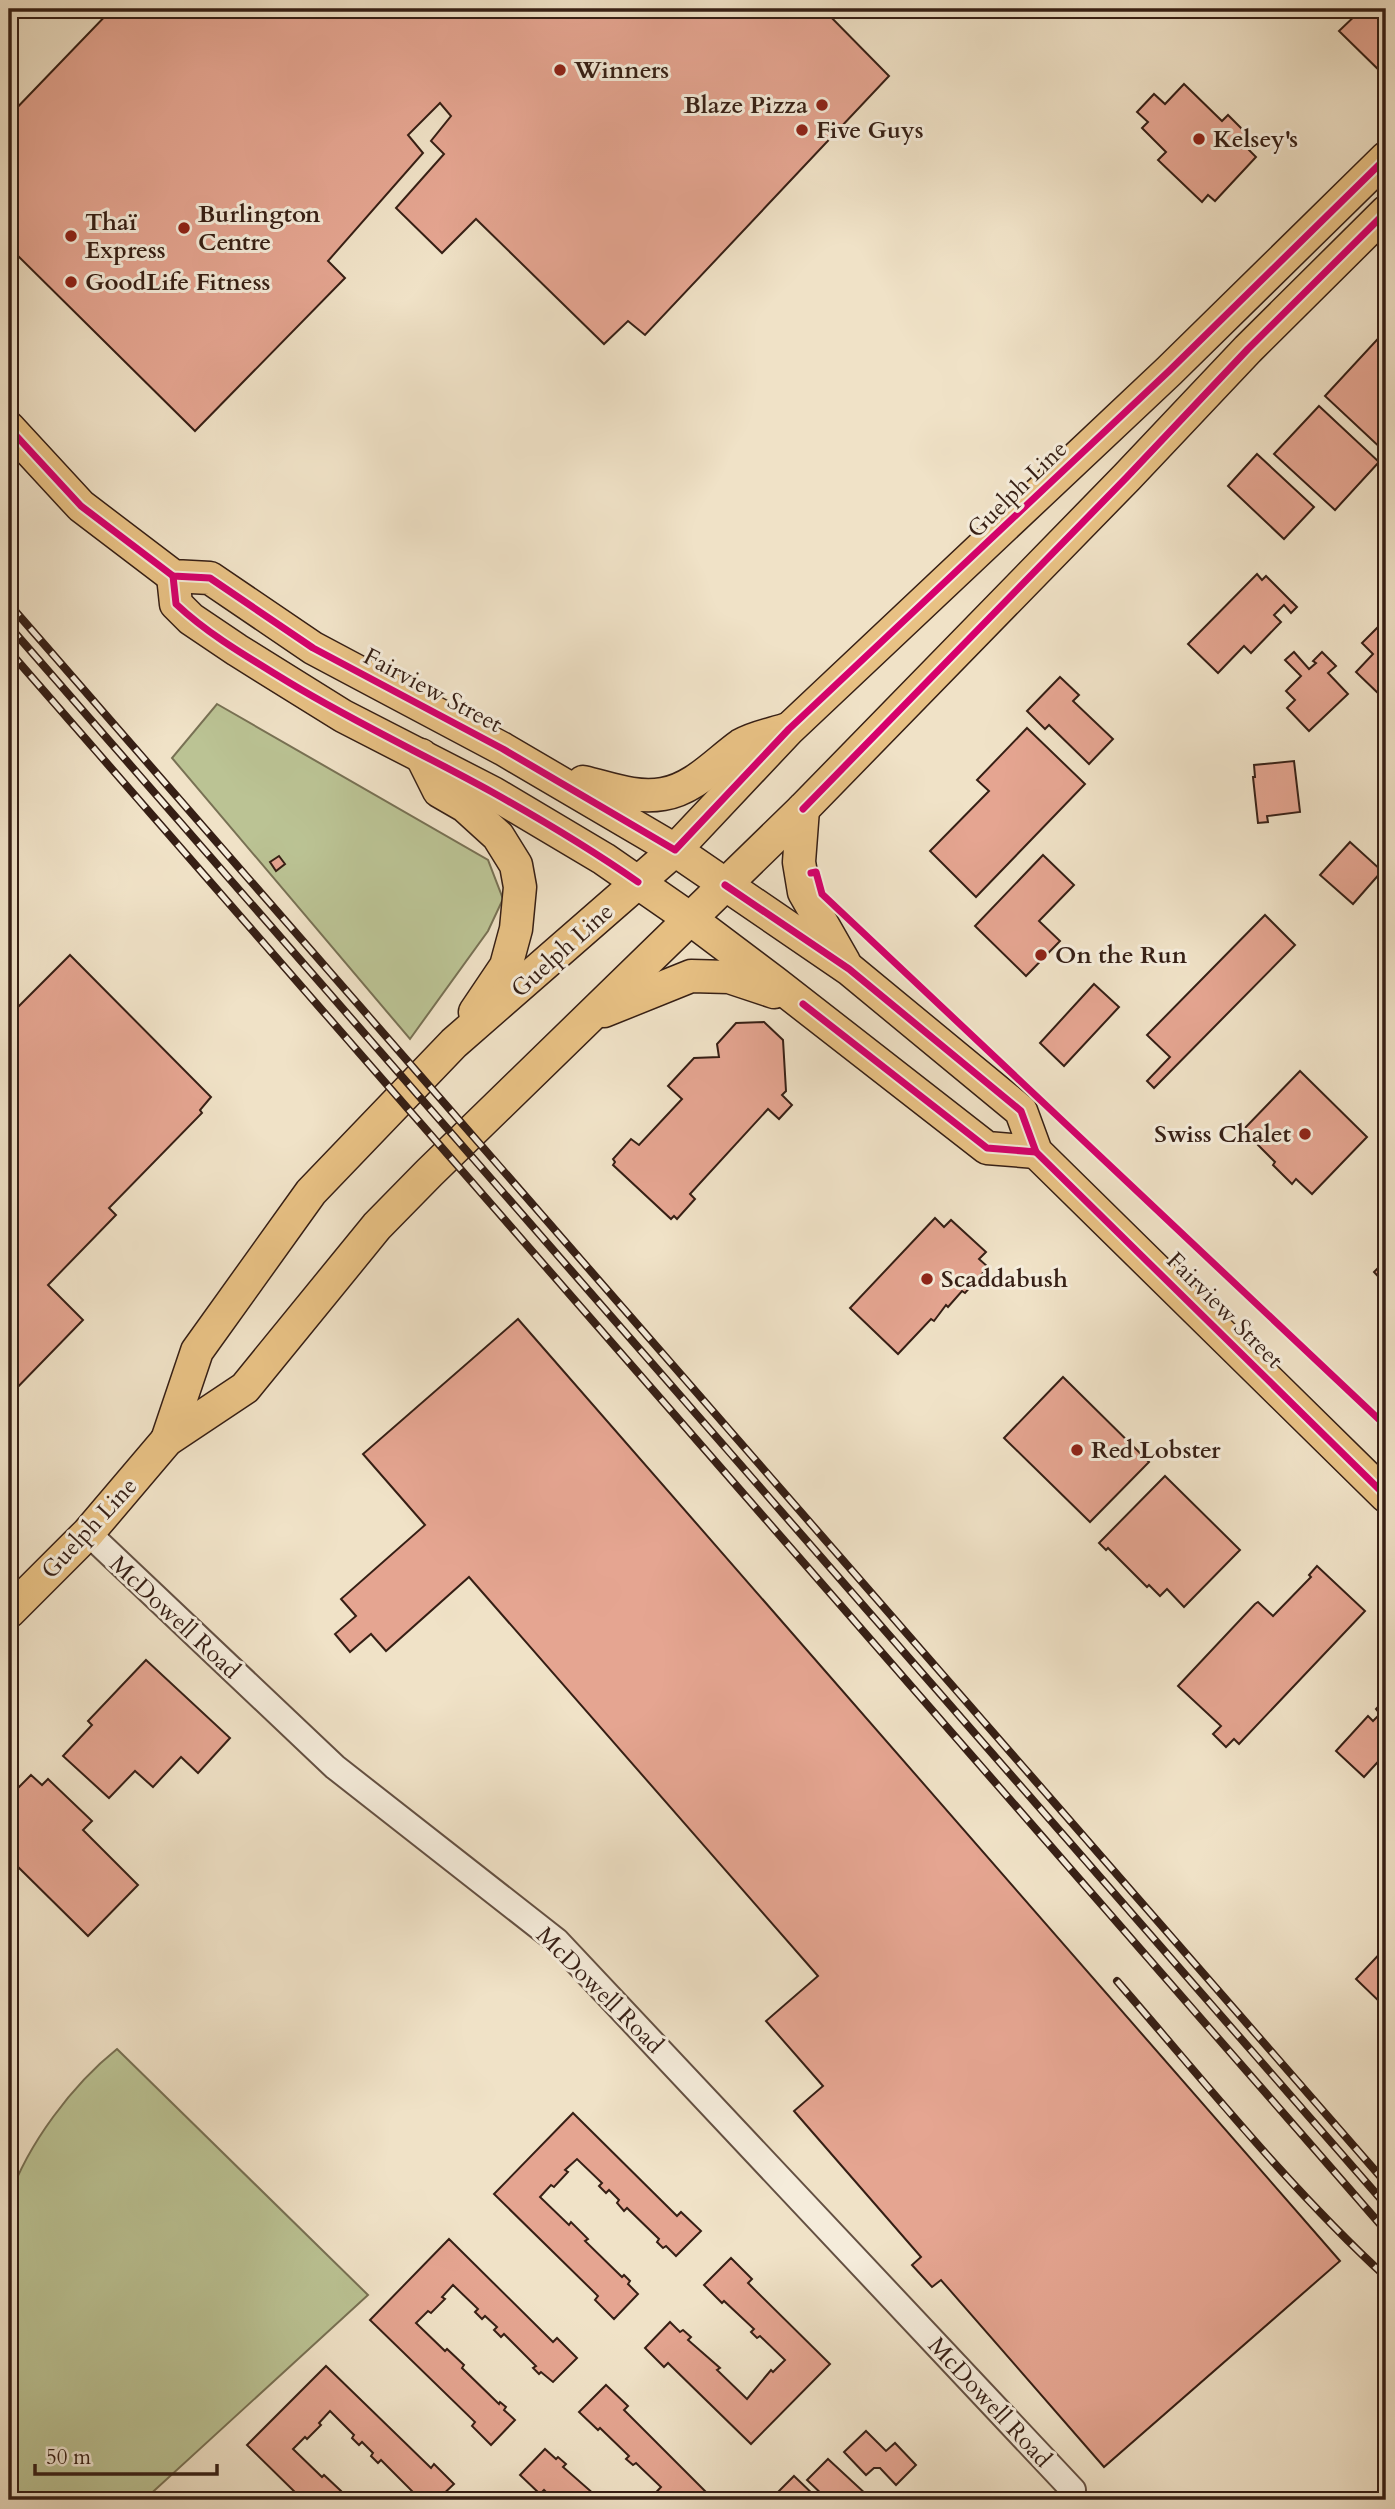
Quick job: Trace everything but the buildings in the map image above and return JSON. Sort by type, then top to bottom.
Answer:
[{"type":"main road","name":"Guelph Line","points":[[167,1440],[197,1351],[320,1182],[454,1043],[675,849],[789,729],[1159,381],[1386,158]]},
{"type":"main road","name":"Guelph Line","points":[[9,1612],[88,1533],[167,1440],[245,1388],[377,1226],[803,809],[1128,477],[1248,349],[1386,212]]},
{"type":"main road","points":[[9,428],[81,506],[173,576],[176,604],[191,619],[343,716],[493,793],[604,859],[689,918],[803,1004],[987,1148],[1036,1152]]},
{"type":"main road","name":"Fairview Street","points":[[173,576],[210,578],[313,648],[555,779],[675,849],[849,969],[1021,1111],[1036,1152],[1386,1496]]},
{"type":"main road","points":[[555,779],[585,782],[615,792],[666,794],[697,780],[744,743],[789,729]]},
{"type":"main road","points":[[421,755],[439,791],[465,806],[498,836],[513,858],[520,887],[516,929],[506,966],[454,1043]]},
{"type":"main road","points":[[803,809],[799,862],[804,892],[849,969]]},
{"type":"main road","points":[[593,1016],[691,976],[729,977],[762,986],[803,1004]]},
{"type":"street","name":"McDowell Road","points":[[88,1533],[335,1767],[557,1941],[1073,2490]]},
{"type":"green space","points":[[217,704],[488,860],[503,899],[488,931],[410,1039],[172,758]]},
{"type":"green space","points":[[117,2049],[368,2295],[144,2500],[9,2500],[9,2198],[28,2157],[53,2117],[84,2080]]},
{"type":"railway","points":[[9,604],[1386,2183]]},
{"type":"railway","points":[[9,626],[1386,2205]]},
{"type":"railway","points":[[9,651],[1386,2231]]},
{"type":"railway","points":[[1117,1981],[1281,2170],[1386,2277]]},
{"type":"cycle path","points":[[9,428],[81,506],[173,576],[210,578],[313,648],[503,749],[675,850],[789,729],[1169,371],[1386,158]]},
{"type":"cycle path","points":[[803,809],[1248,349],[1386,212]]},
{"type":"cycle path","points":[[173,576],[176,604],[231,646],[340,712],[529,813],[638,882]]},
{"type":"cycle path","points":[[811,873],[816,872],[822,894],[1386,1426]]},
{"type":"cycle path","points":[[725,885],[849,969],[1021,1111],[1036,1152],[1386,1496]]},
{"type":"cycle path","points":[[803,1004],[987,1148],[1036,1152]]},
{"type":"place","name":"Winners","points":[[560,70]]},
{"type":"place","name":"Blaze Pizza","points":[[822,105]]},
{"type":"place","name":"Five Guys","points":[[802,130]]},
{"type":"place","name":"Kelsey's","points":[[1199,139]]},
{"type":"place","name":"Burlington Centre","points":[[184,228]]},
{"type":"place","name":"Thaï Express","points":[[71,236]]},
{"type":"place","name":"GoodLife Fitness","points":[[71,282]]},
{"type":"place","name":"On the Run","points":[[1041,955]]},
{"type":"place","name":"Swiss Chalet","points":[[1305,1134]]},
{"type":"place","name":"Scaddabush","points":[[927,1279]]},
{"type":"place","name":"Red Lobster","points":[[1077,1450]]}]
